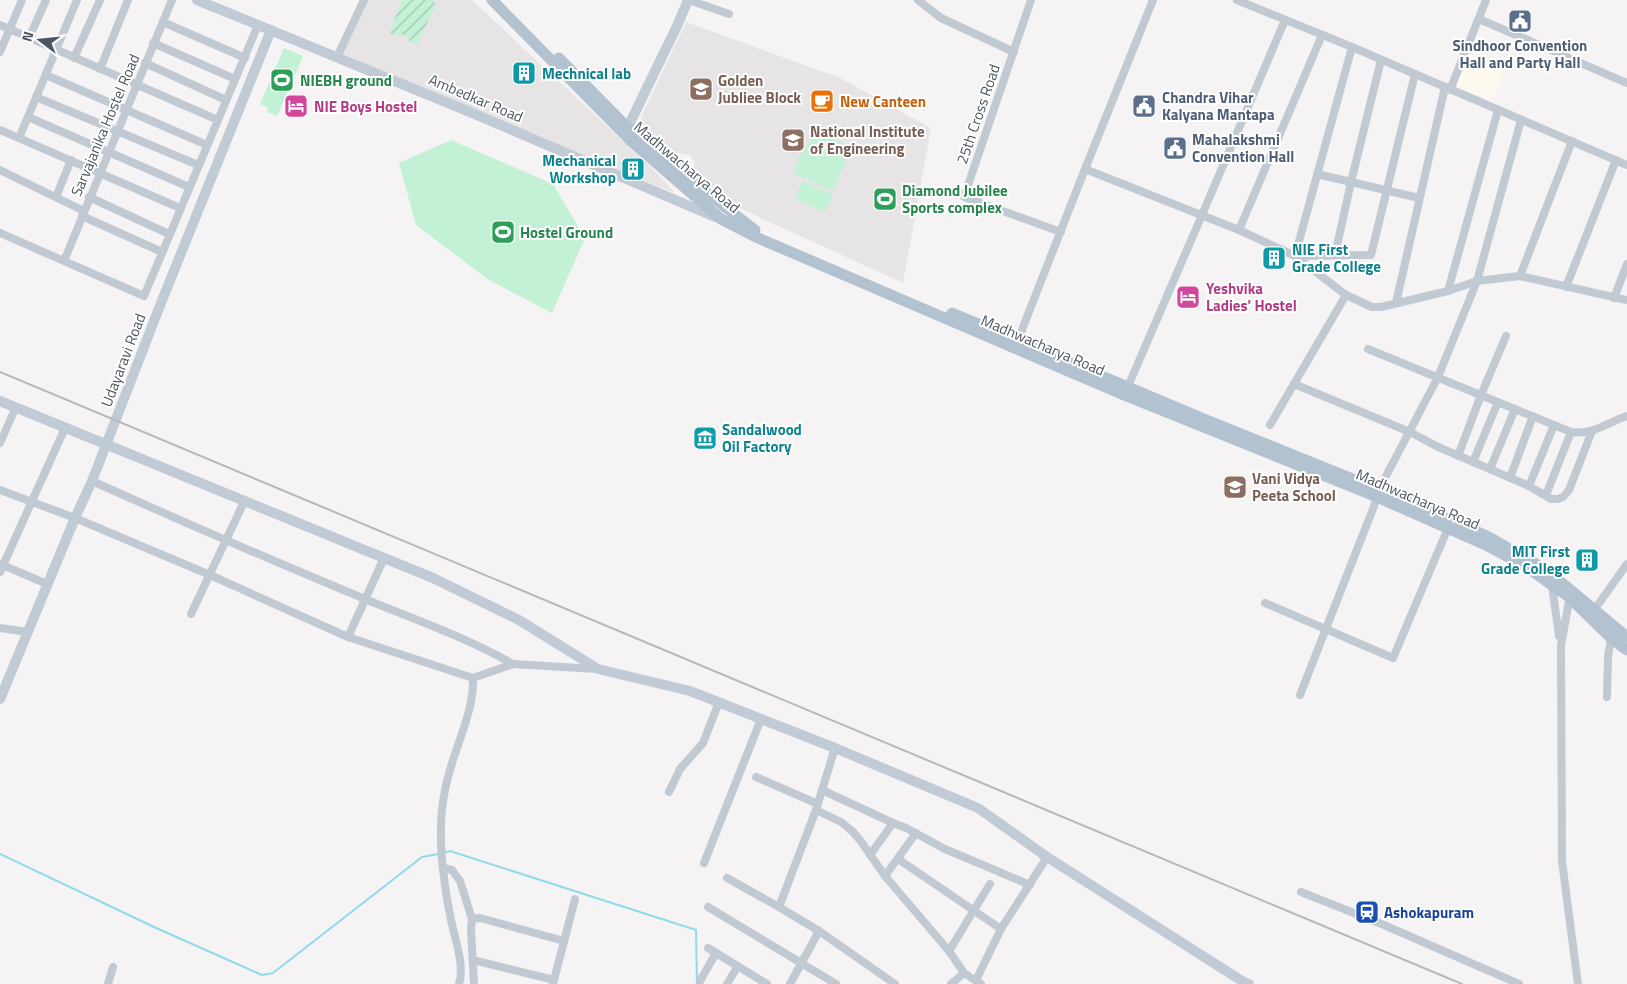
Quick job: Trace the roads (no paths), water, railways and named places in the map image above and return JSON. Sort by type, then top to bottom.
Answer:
[{"type":"main road","name":"Madhwacharya Road","points":[[492,0],[626,131],[721,219],[767,242],[1126,391],[1487,536],[1550,573],[1591,614],[1611,638],[1627,650]]},
{"type":"main road","points":[[503,0],[626,131]]},
{"type":"main road","name":"Madhwacharya Road","points":[[626,131],[755,230],[1016,345]]},
{"type":"main road","name":"Madhwacharya Road","points":[[1379,493],[1506,555],[1528,568],[1552,586],[1571,594]]},
{"type":"main road","name":"Madhwacharya Road","points":[[1591,614],[1627,637]]},
{"type":"street","points":[[0,52],[22,0]]},
{"type":"street","points":[[29,38],[46,0]]},
{"type":"street","points":[[19,138],[77,0]]},
{"type":"street","points":[[74,58],[100,0]]},
{"type":"street","points":[[100,69],[128,0]]},
{"type":"street","name":"Sarvajanika Hostel Road","points":[[64,260],[172,0]]},
{"type":"street","name":"Ambedkar Road","points":[[197,0],[721,219],[743,222]]},
{"type":"street","points":[[337,57],[364,0]]},
{"type":"street","points":[[626,131],[688,0],[729,14]]},
{"type":"street","points":[[918,0],[941,18],[1014,52]]},
{"type":"street","name":"25th Cross Road","points":[[1031,0],[964,197],[1061,232]]},
{"type":"street","points":[[1016,345],[1153,0]]},
{"type":"street","points":[[1237,0],[1352,47],[1627,165]]},
{"type":"street","points":[[1396,304],[1419,198],[1448,89],[1479,19],[1484,1]]},
{"type":"street","points":[[1479,19],[1627,83]]},
{"type":"street","points":[[1126,391],[1284,20]]},
{"type":"street","points":[[163,22],[244,58]]},
{"type":"street","points":[[0,25],[218,120]]},
{"type":"street","points":[[0,233],[144,296],[258,25]]},
{"type":"street","name":"Udayaravi Road","points":[[0,698],[75,518],[92,482],[271,30]]},
{"type":"street","points":[[1239,230],[1322,35]]},
{"type":"street","points":[[154,43],[235,80]]},
{"type":"street","points":[[1296,256],[1352,47]]},
{"type":"street","points":[[1335,255],[1381,60]]},
{"type":"street","points":[[145,63],[226,100]]},
{"type":"street","points":[[1296,256],[1371,255],[1415,74]]},
{"type":"street","points":[[46,75],[207,145]]},
{"type":"street","points":[[36,97],[198,164]]},
{"type":"street","points":[[1448,291],[1498,110]]},
{"type":"street","points":[[28,117],[189,187]]},
{"type":"street","points":[[1300,695],[1379,493],[1438,377],[1477,281],[1522,120]]},
{"type":"street","points":[[0,130],[180,208]]},
{"type":"street","points":[[1520,276],[1572,141]]},
{"type":"street","points":[[56,197],[71,160]]},
{"type":"street","points":[[1566,287],[1616,160]]},
{"type":"street","points":[[1085,169],[1239,230],[1296,256],[1346,295],[1372,307],[1396,304],[1448,291],[1477,281],[1520,276],[1627,300]]},
{"type":"street","points":[[0,170],[162,252]]},
{"type":"street","points":[[1317,174],[1419,198]]},
{"type":"street","points":[[90,197],[169,234]]},
{"type":"street","points":[[1614,298],[1627,264]]},
{"type":"street","points":[[1270,425],[1346,295]]},
{"type":"street","points":[[1458,456],[1506,336]]},
{"type":"street","points":[[1368,348],[1571,432],[1592,432],[1627,416]]},
{"type":"street","points":[[1294,384],[1410,432],[1458,456],[1529,486],[1551,499],[1563,497],[1569,490],[1592,432]]},
{"type":"street","points":[[0,401],[433,578],[519,620],[598,669]]},
{"type":"street","points":[[1473,462],[1498,402]]},
{"type":"street","points":[[0,443],[16,407]]},
{"type":"street","points":[[1490,469],[1515,409]]},
{"type":"street","points":[[1510,478],[1533,416]]},
{"type":"street","points":[[1529,486],[1554,424]]},
{"type":"street","points":[[47,584],[1,567],[33,502],[65,428]]},
{"type":"street","points":[[1546,496],[1571,432]]},
{"type":"street","points":[[92,482],[226,541],[479,646],[513,664]]},
{"type":"street","points":[[0,490],[75,518],[210,575],[348,637],[473,678],[513,664],[598,669],[683,689],[836,748],[978,808],[1046,857],[1244,983]]},
{"type":"street","points":[[190,614],[244,502]]},
{"type":"street","points":[[1265,603],[1393,658],[1448,528]]},
{"type":"street","points":[[348,637],[384,558]]},
{"type":"street","points":[[1591,614],[1627,564]]},
{"type":"street","points":[[1552,586],[1561,645],[1562,860],[1578,984]]},
{"type":"street","points":[[1561,645],[1571,594]]},
{"type":"street","points":[[0,628],[28,632]]},
{"type":"street","points":[[1607,697],[1608,656],[1611,638]]},
{"type":"street","points":[[459,984],[461,978],[443,866],[440,824],[446,788],[474,689],[473,678]]},
{"type":"street","points":[[669,792],[680,769],[703,743],[719,702]]},
{"type":"street","points":[[704,863],[761,719]]},
{"type":"street","points":[[779,907],[817,807],[836,748]]},
{"type":"street","points":[[756,777],[817,807],[852,831],[885,876],[949,951],[964,973],[978,982],[1001,929],[1046,857]]},
{"type":"street","points":[[822,790],[916,833],[945,849],[1030,885]]},
{"type":"street","points":[[870,855],[893,824]]},
{"type":"street","points":[[885,876],[916,833]]},
{"type":"street","points":[[898,859],[1001,929]]},
{"type":"street","points":[[443,866],[452,870],[460,881],[472,919],[474,984]]},
{"type":"street","points":[[727,878],[819,931],[896,984]]},
{"type":"street","points":[[949,951],[990,884]]},
{"type":"street","points":[[1301,892],[1384,925],[1519,984]]},
{"type":"street","points":[[473,960],[553,982],[575,899]]},
{"type":"street","points":[[708,907],[836,984]]},
{"type":"street","points":[[472,919],[480,918],[564,941]]},
{"type":"street","points":[[790,984],[819,931]]},
{"type":"street","points":[[708,948],[738,966],[758,982],[767,984]]},
{"type":"street","points":[[700,981],[716,953]]},
{"type":"street","points":[[727,984],[738,966]]},
{"type":"street","points":[[108,984],[114,967]]},
{"type":"street","points":[[951,984],[964,973]]},
{"type":"street","points":[[819,984],[824,976]]},
{"type":"waterway","points":[[443,853],[450,851],[696,930],[697,984]]},
{"type":"waterway","points":[[0,854],[154,927],[262,975],[273,973],[422,857],[438,854]]},
{"type":"railway","points":[[0,372],[1462,984]]},
{"type":"place","name":"Sindhoor Convention Hall and Party Hall","points":[[1520,21]]},
{"type":"place","name":"Mechnical lab","points":[[524,73]]},
{"type":"place","name":"NIEBH ground","points":[[282,80]]},
{"type":"place","name":"Golden Jubliee Block","points":[[701,89]]},
{"type":"place","name":"New Canteen","points":[[822,101]]},
{"type":"place","name":"NIE Boys Hostel","points":[[296,106]]},
{"type":"place","name":"Chandra Vihar Kalyana Mantapa","points":[[1144,106]]},
{"type":"place","name":"National Institute of Engineering","points":[[793,140]]},
{"type":"place","name":"Mahalakshmi Convention Hall","points":[[1175,148]]},
{"type":"place","name":"Mechanical Workshop","points":[[633,169]]},
{"type":"place","name":"Diamond Jubilee Sports complex","points":[[885,199]]},
{"type":"place","name":"Hostel Ground","points":[[503,232]]},
{"type":"place","name":"NIE First Grade College","points":[[1274,258]]},
{"type":"place","name":"Yeshvika Ladies' Hostel","points":[[1188,297]]},
{"type":"place","name":"Sandalwood Oil Factory","points":[[705,438]]},
{"type":"place","name":"Vani Vidya Peeta School","points":[[1235,487]]},
{"type":"place","name":"MIT First Grade College","points":[[1587,560]]},
{"type":"place","name":"Ashokapuram","points":[[1367,912]]}]
